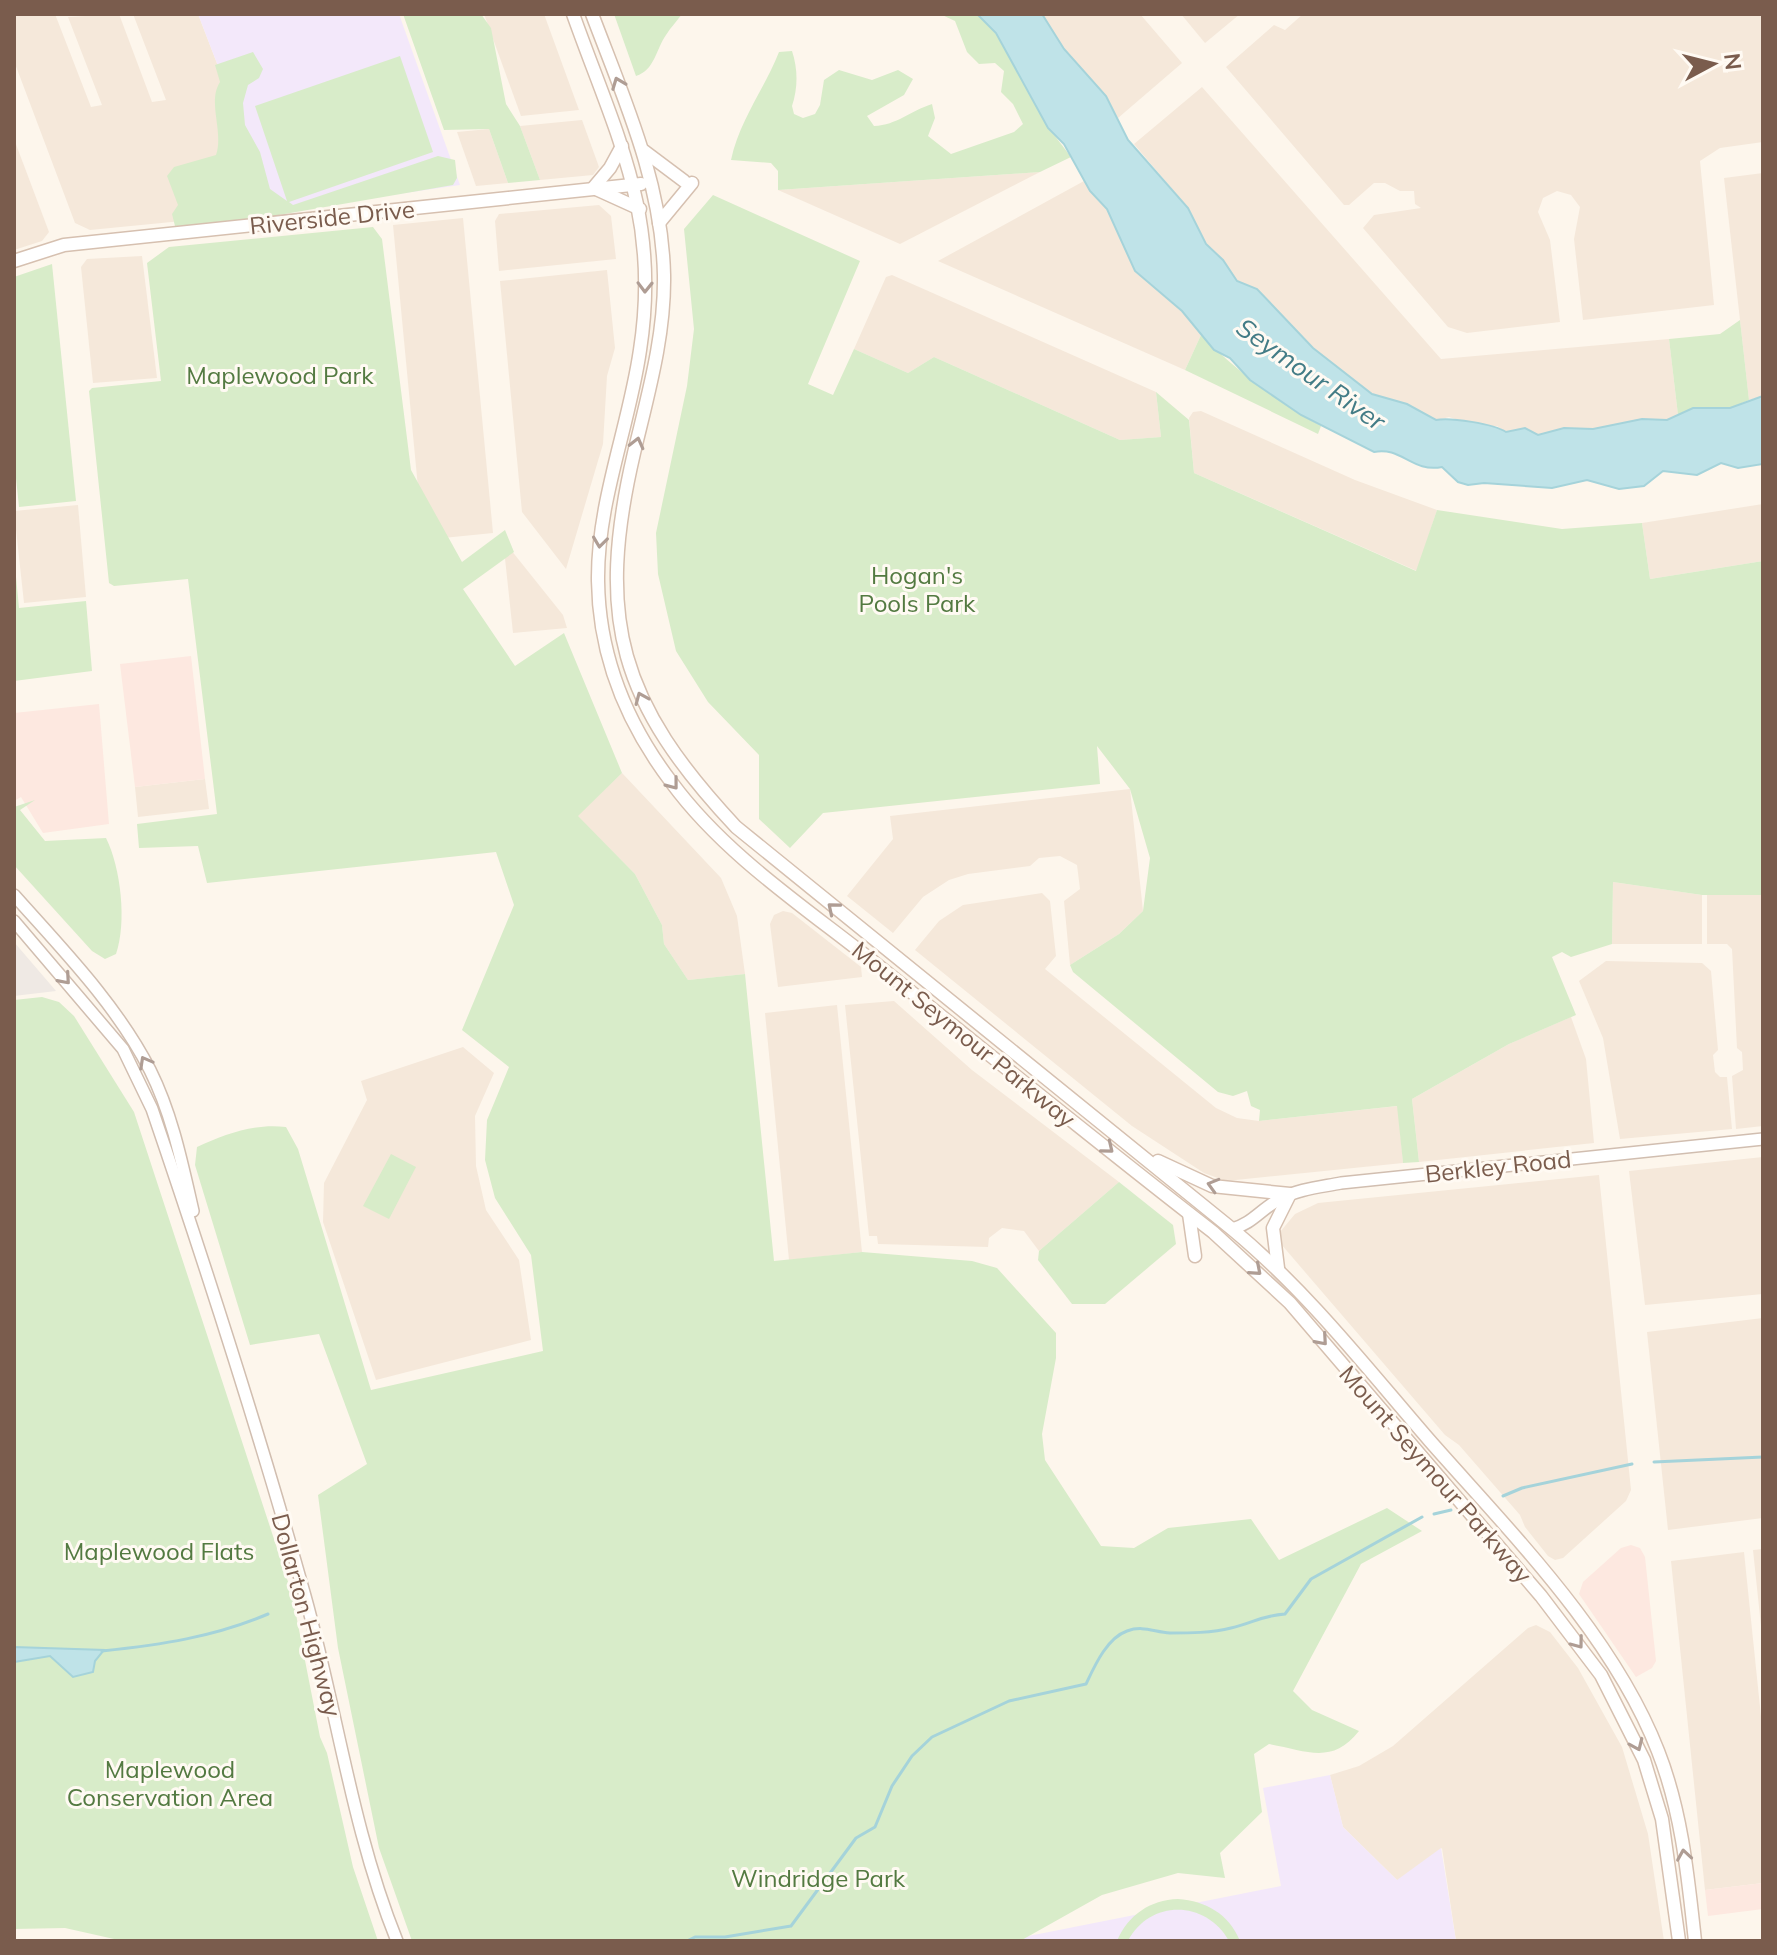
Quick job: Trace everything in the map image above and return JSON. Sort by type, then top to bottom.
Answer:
[{"type":"main road","name":"Mount Seymour Parkway","points":[[573,14],[622,146],[640,209],[645,277],[644,320],[603,519],[598,583],[603,639],[616,688],[639,734],[673,786],[748,862],[1189,1214],[1268,1280],[1290,1303],[1541,1596],[1601,1675],[1644,1760],[1662,1819],[1679,1941]]},
{"type":"main road","name":"Mount Seymour Parkway","points":[[592,14],[644,151],[659,223],[664,275],[659,344],[625,493],[616,575],[623,643],[645,707],[666,744],[696,784],[736,827],[1240,1231],[1278,1268],[1525,1550],[1625,1684],[1658,1752],[1670,1787],[1684,1850],[1695,1941]]},
{"type":"main road","points":[[622,146],[610,168],[594,187],[640,209]]},
{"type":"main road","points":[[644,151],[688,182],[659,223]]},
{"type":"main road","name":"Riverside Drive","points":[[14,261],[64,245],[594,187],[652,184]]},
{"type":"main road","points":[[1136,1150],[1212,1186],[1290,1194],[1273,1228],[1278,1268]]},
{"type":"main road","points":[[1189,1214],[1195,1256]]},
{"type":"street","name":"Dollarton Highway","points":[[14,895],[121,1021],[151,1072],[178,1148],[211,1290]]},
{"type":"street","name":"Dollarton Highway","points":[[14,921],[123,1049],[142,1083],[211,1290],[305,1596],[373,1881],[397,1941]]},
{"type":"street","name":"Berkley Road","points":[[1240,1231],[1277,1200],[1290,1194],[1341,1183],[1763,1139]]},
{"type":"shaded area","points":[[14,14],[55,14],[91,107],[102,105],[68,17],[119,14],[152,102],[166,100],[133,14],[198,14],[274,212],[90,230],[75,223],[14,61]]},
{"type":"shaded area","points":[[198,14],[399,14],[460,185],[274,212]]},
{"type":"shaded area","points":[[484,14],[544,14],[579,110],[521,116]]},
{"type":"shaded area","points":[[1042,14],[1140,14],[1182,63],[1118,118],[1106,96],[1064,49]]},
{"type":"shaded area","points":[[1181,14],[1240,14],[1205,43]]},
{"type":"shaded area","points":[[1303,14],[1763,14],[1763,142],[1720,148],[1700,161],[1714,305],[1583,320],[1574,239],[1580,207],[1571,195],[1557,191],[1543,198],[1538,212],[1550,240],[1560,322],[1467,333],[1448,327],[1363,228],[1374,215],[1421,208],[1415,204],[1414,191],[1400,191],[1385,183],[1374,183],[1349,205],[1344,205],[1226,67],[1274,25],[1285,30]]},
{"type":"shaded area","points":[[1202,87],[1441,359],[1669,339],[1678,415],[1667,420],[1642,419],[1593,429],[1564,428],[1538,435],[1525,428],[1506,432],[1497,426],[1477,426],[1449,417],[1437,420],[1407,404],[1372,394],[1313,348],[1257,289],[1237,281],[1223,260],[1206,244],[1188,208],[1134,144]]},
{"type":"shaded area","points":[[582,120],[599,167],[593,175],[540,180],[520,126]]},
{"type":"shaded area","points":[[489,129],[508,183],[476,186],[457,132]]},
{"type":"shaded area","points":[[14,139],[49,232],[42,241],[14,250]]},
{"type":"shaded area","points":[[1040,172],[900,244],[778,190]]},
{"type":"shaded area","points":[[1763,173],[1763,396],[1749,400],[1724,178]]},
{"type":"shaded area","points":[[1084,181],[1107,209],[1135,270],[1182,311],[1201,335],[1185,370],[938,261]]},
{"type":"shaded area","points":[[599,205],[611,216],[616,259],[499,271],[495,221],[499,214]]},
{"type":"shaded area","points":[[463,218],[493,533],[423,540],[393,225]]},
{"type":"shaded area","points":[[142,256],[157,378],[93,383],[81,267],[87,259]]},
{"type":"shaded area","points":[[607,270],[615,348],[607,376],[603,444],[566,569],[522,512],[500,281]]},
{"type":"shaded area","points":[[892,275],[1156,392],[1161,437],[1120,440],[934,357],[908,373],[854,349],[886,277]]},
{"type":"shaded area","points":[[1201,411],[1355,480],[1437,510],[1417,571],[1194,473],[1189,418],[1193,412]]},
{"type":"shaded area","points":[[1763,504],[1763,561],[1650,579],[1642,523]]},
{"type":"shaded area","points":[[78,505],[86,597],[24,603],[14,511]]},
{"type":"shaded area","points":[[503,540],[563,615],[567,628],[513,633]]},
{"type":"shaded area","points":[[191,656],[205,779],[135,787],[120,664]]},
{"type":"shaded area","points":[[99,704],[109,824],[43,833],[21,797],[14,801],[14,713]]},
{"type":"shaded area","points":[[622,773],[721,878],[737,916],[745,974],[688,980],[664,944],[662,925],[635,874],[577,816]]},
{"type":"shaded area","points":[[205,779],[209,809],[138,817],[135,787]]},
{"type":"shaded area","points":[[1130,789],[1143,911],[1119,934],[1070,965],[1064,901],[1080,889],[1077,865],[1060,856],[1039,858],[1030,866],[968,874],[949,880],[923,897],[893,933],[847,896],[893,839],[890,816]]},
{"type":"shaded area","points":[[1613,882],[1702,895],[1702,944],[1612,944]]},
{"type":"shaded area","points":[[1042,893],[1050,901],[1056,956],[1045,969],[1216,1108],[1237,1118],[1259,1121],[1398,1106],[1403,1163],[1226,1181],[1204,1173],[1132,1126],[915,950],[939,921],[963,905]]},
{"type":"shaded area","points":[[1707,895],[1763,895],[1763,1126],[1736,1129],[1732,1076],[1743,1070],[1742,1052],[1737,1048],[1732,949],[1727,944],[1707,944]]},
{"type":"shaded area","points":[[783,911],[792,913],[861,967],[862,977],[778,987],[770,924],[774,915]]},
{"type":"shaded area","points":[[14,942],[56,991],[14,996]]},
{"type":"shaded area","points":[[1606,961],[1702,963],[1711,971],[1718,1050],[1713,1055],[1715,1072],[1720,1077],[1727,1077],[1732,1129],[1620,1139],[1603,1038],[1579,981]]},
{"type":"shaded area","points":[[894,1001],[972,1070],[1119,1182],[1039,1251],[1024,1231],[1002,1228],[989,1238],[988,1247],[878,1244],[877,1236],[869,1236],[845,1005]]},
{"type":"shaded area","points":[[837,1005],[862,1252],[789,1260],[765,1013]]},
{"type":"shaded area","points":[[1571,1017],[1586,1059],[1594,1143],[1419,1162],[1412,1099],[1509,1044]]},
{"type":"shaded area","points":[[463,1047],[494,1073],[475,1116],[476,1166],[486,1210],[519,1260],[531,1340],[376,1380],[323,1222],[324,1183],[367,1100],[361,1081]]},
{"type":"shaded area","points":[[1763,1157],[1763,1294],[1645,1305],[1629,1171]]},
{"type":"shaded area","points":[[1599,1175],[1631,1490],[1626,1501],[1563,1558],[1555,1560],[1548,1556],[1525,1527],[1520,1515],[1459,1445],[1445,1435],[1281,1244],[1280,1232],[1295,1214],[1318,1203]]},
{"type":"shaded area","points":[[1763,1318],[1763,1518],[1668,1530],[1647,1332]]},
{"type":"shaded area","points":[[1631,1545],[1640,1548],[1645,1557],[1656,1661],[1652,1668],[1636,1677],[1579,1594],[1583,1582],[1621,1548]]},
{"type":"shaded area","points":[[1763,1549],[1763,1645],[1753,1550]]},
{"type":"shaded area","points":[[1744,1552],[1763,1736],[1763,1883],[1705,1890],[1671,1561]]},
{"type":"shaded area","points":[[1536,1625],[1550,1632],[1578,1668],[1622,1747],[1648,1834],[1664,1941],[1456,1941],[1442,1848],[1398,1881],[1343,1827],[1330,1775],[1359,1766],[1393,1746],[1528,1628]]},
{"type":"shaded area","points":[[1330,1775],[1343,1827],[1397,1880],[1441,1848],[1456,1941],[1004,1941],[1281,1886],[1263,1788]]},
{"type":"shaded area","points":[[1763,1883],[1763,1909],[1708,1916],[1705,1890]]},
{"type":"green space","points":[[403,14],[481,14],[491,28],[506,104],[520,126],[540,180],[508,183],[489,129],[444,130]]},
{"type":"green space","points":[[614,14],[682,14],[666,35],[651,64],[636,76]]},
{"type":"green space","points":[[940,14],[977,14],[988,24],[1001,40],[1048,127],[1071,157],[1040,172],[778,190],[778,171],[771,163],[731,160],[740,131],[779,52],[792,51],[796,78],[792,106],[794,114],[803,118],[815,114],[820,105],[824,80],[839,70],[872,80],[898,70],[913,79],[904,95],[867,116],[874,126],[890,123],[932,104],[935,118],[928,136],[951,154],[1014,132],[1023,124],[1013,104],[1001,92],[1004,71],[995,63],[979,64],[967,52],[955,21]]},
{"type":"green space","points":[[253,52],[263,69],[259,78],[248,85],[243,103],[245,125],[260,152],[270,189],[287,201],[255,106],[400,56],[433,152],[289,202],[293,205],[438,156],[455,160],[457,178],[453,185],[227,224],[175,226],[172,214],[178,205],[167,176],[174,167],[216,155],[215,99],[220,82],[215,65]]},
{"type":"green space","name":"Hogan's Pools Park","points":[[713,195],[860,261],[808,384],[833,395],[854,349],[908,373],[934,357],[1120,440],[1161,437],[1156,392],[1189,420],[1194,473],[1416,571],[1437,510],[1562,529],[1642,523],[1650,579],[1763,561],[1763,895],[1702,895],[1613,882],[1612,944],[1571,957],[1562,952],[1552,957],[1576,1015],[1509,1044],[1412,1099],[1419,1162],[1403,1163],[1397,1106],[1259,1121],[1260,1110],[1251,1106],[1247,1091],[1233,1096],[1218,1092],[1073,972],[1070,965],[1119,934],[1143,911],[1150,858],[1130,789],[1097,746],[1100,784],[823,813],[790,848],[759,819],[759,755],[708,702],[676,651],[658,574],[656,533],[687,386],[694,329],[684,229]]},
{"type":"green space","points":[[373,227],[382,239],[411,470],[462,562],[505,530],[514,552],[463,589],[515,666],[564,633],[622,773],[578,816],[635,874],[662,925],[664,944],[688,980],[745,974],[774,1261],[862,1252],[972,1261],[997,1268],[1056,1333],[1056,1358],[1042,1434],[1045,1460],[1101,1546],[1134,1548],[1168,1528],[1251,1519],[1279,1560],[1387,1508],[1422,1531],[1361,1564],[1293,1691],[1312,1710],[1359,1731],[1349,1742],[1329,1752],[1307,1752],[1269,1744],[1254,1754],[1262,1812],[1220,1853],[1225,1878],[1178,1873],[1102,1895],[1020,1941],[412,1941],[379,1848],[338,1648],[318,1495],[367,1464],[319,1334],[250,1345],[195,1165],[197,1147],[208,1142],[252,1128],[286,1127],[298,1149],[371,1390],[543,1351],[531,1255],[495,1198],[485,1160],[487,1120],[509,1067],[462,1030],[514,905],[496,852],[207,883],[198,846],[139,848],[137,824],[217,814],[188,579],[114,586],[109,583],[89,391],[92,388],[161,381],[147,263],[169,247]]},
{"type":"green space","points":[[52,264],[76,501],[19,507],[14,459],[14,277]]},
{"type":"green space","points":[[1740,320],[1749,400],[1730,408],[1693,408],[1678,415],[1669,339],[1720,334]]},
{"type":"green space","points":[[1201,335],[1257,385],[1321,426],[1318,434],[1185,370]]},
{"type":"green space","points":[[14,556],[19,608],[86,601],[92,671],[14,681]]},
{"type":"green space","points":[[35,800],[20,810],[45,841],[106,838],[121,896],[121,927],[116,954],[105,959],[92,951],[14,865],[14,807]]},
{"type":"green space","name":"Maplewood Conservation Area","points":[[42,997],[59,1002],[74,1016],[134,1112],[292,1594],[320,1737],[327,1753],[353,1867],[378,1941],[123,1941],[65,1928],[14,1929],[14,1000]]},
{"type":"green space","points":[[391,1154],[416,1167],[389,1219],[363,1206]]},
{"type":"green space","points":[[1119,1182],[1173,1225],[1176,1244],[1105,1304],[1072,1304],[1038,1260],[1039,1251]]},
{"type":"green space","points":[[1178,1899],[1207,1906],[1223,1916],[1240,1941],[1229,1941],[1207,1918],[1178,1910],[1150,1918],[1138,1927],[1128,1941],[1117,1941],[1127,1924],[1141,1911],[1158,1902]]},
{"type":"water","name":"Seymour River","points":[[977,14],[1042,14],[1064,49],[1106,96],[1128,140],[1188,208],[1206,244],[1223,260],[1237,281],[1257,289],[1313,348],[1372,394],[1407,404],[1436,420],[1472,422],[1506,432],[1525,428],[1538,435],[1564,428],[1593,429],[1642,419],[1667,420],[1693,408],[1730,408],[1763,396],[1763,464],[1738,468],[1721,463],[1697,475],[1663,471],[1644,486],[1619,489],[1587,480],[1552,488],[1484,483],[1468,485],[1458,482],[1442,467],[1432,468],[1392,453],[1374,452],[1301,415],[1250,380],[1230,358],[1214,350],[1182,311],[1135,271],[1107,209],[1090,191],[1064,144],[1048,128],[996,33]]},
{"type":"water","points":[[14,1647],[104,1650],[95,1661],[93,1672],[73,1677],[50,1656],[14,1662]]},
{"type":"waterway","points":[[1654,1462],[1763,1457]]},
{"type":"waterway","points":[[1503,1496],[1522,1488],[1632,1464]]},
{"type":"waterway","points":[[1434,1514],[1451,1510]]},
{"type":"waterway","points":[[687,1941],[695,1937],[725,1937],[791,1926],[856,1838],[875,1827],[892,1786],[912,1756],[932,1737],[1009,1701],[1086,1684],[1108,1646],[1127,1631],[1208,1632],[1285,1614],[1311,1579],[1422,1517]]},
{"type":"waterway","points":[[102,1651],[186,1639],[268,1614]]},
{"type":"park label","name":"Maplewood Park","points":[[280,375]]},
{"type":"park label","name":"Maplewood Flats","points":[[159,1551]]},
{"type":"park label","name":"Windridge Park","points":[[818,1878]]}]
